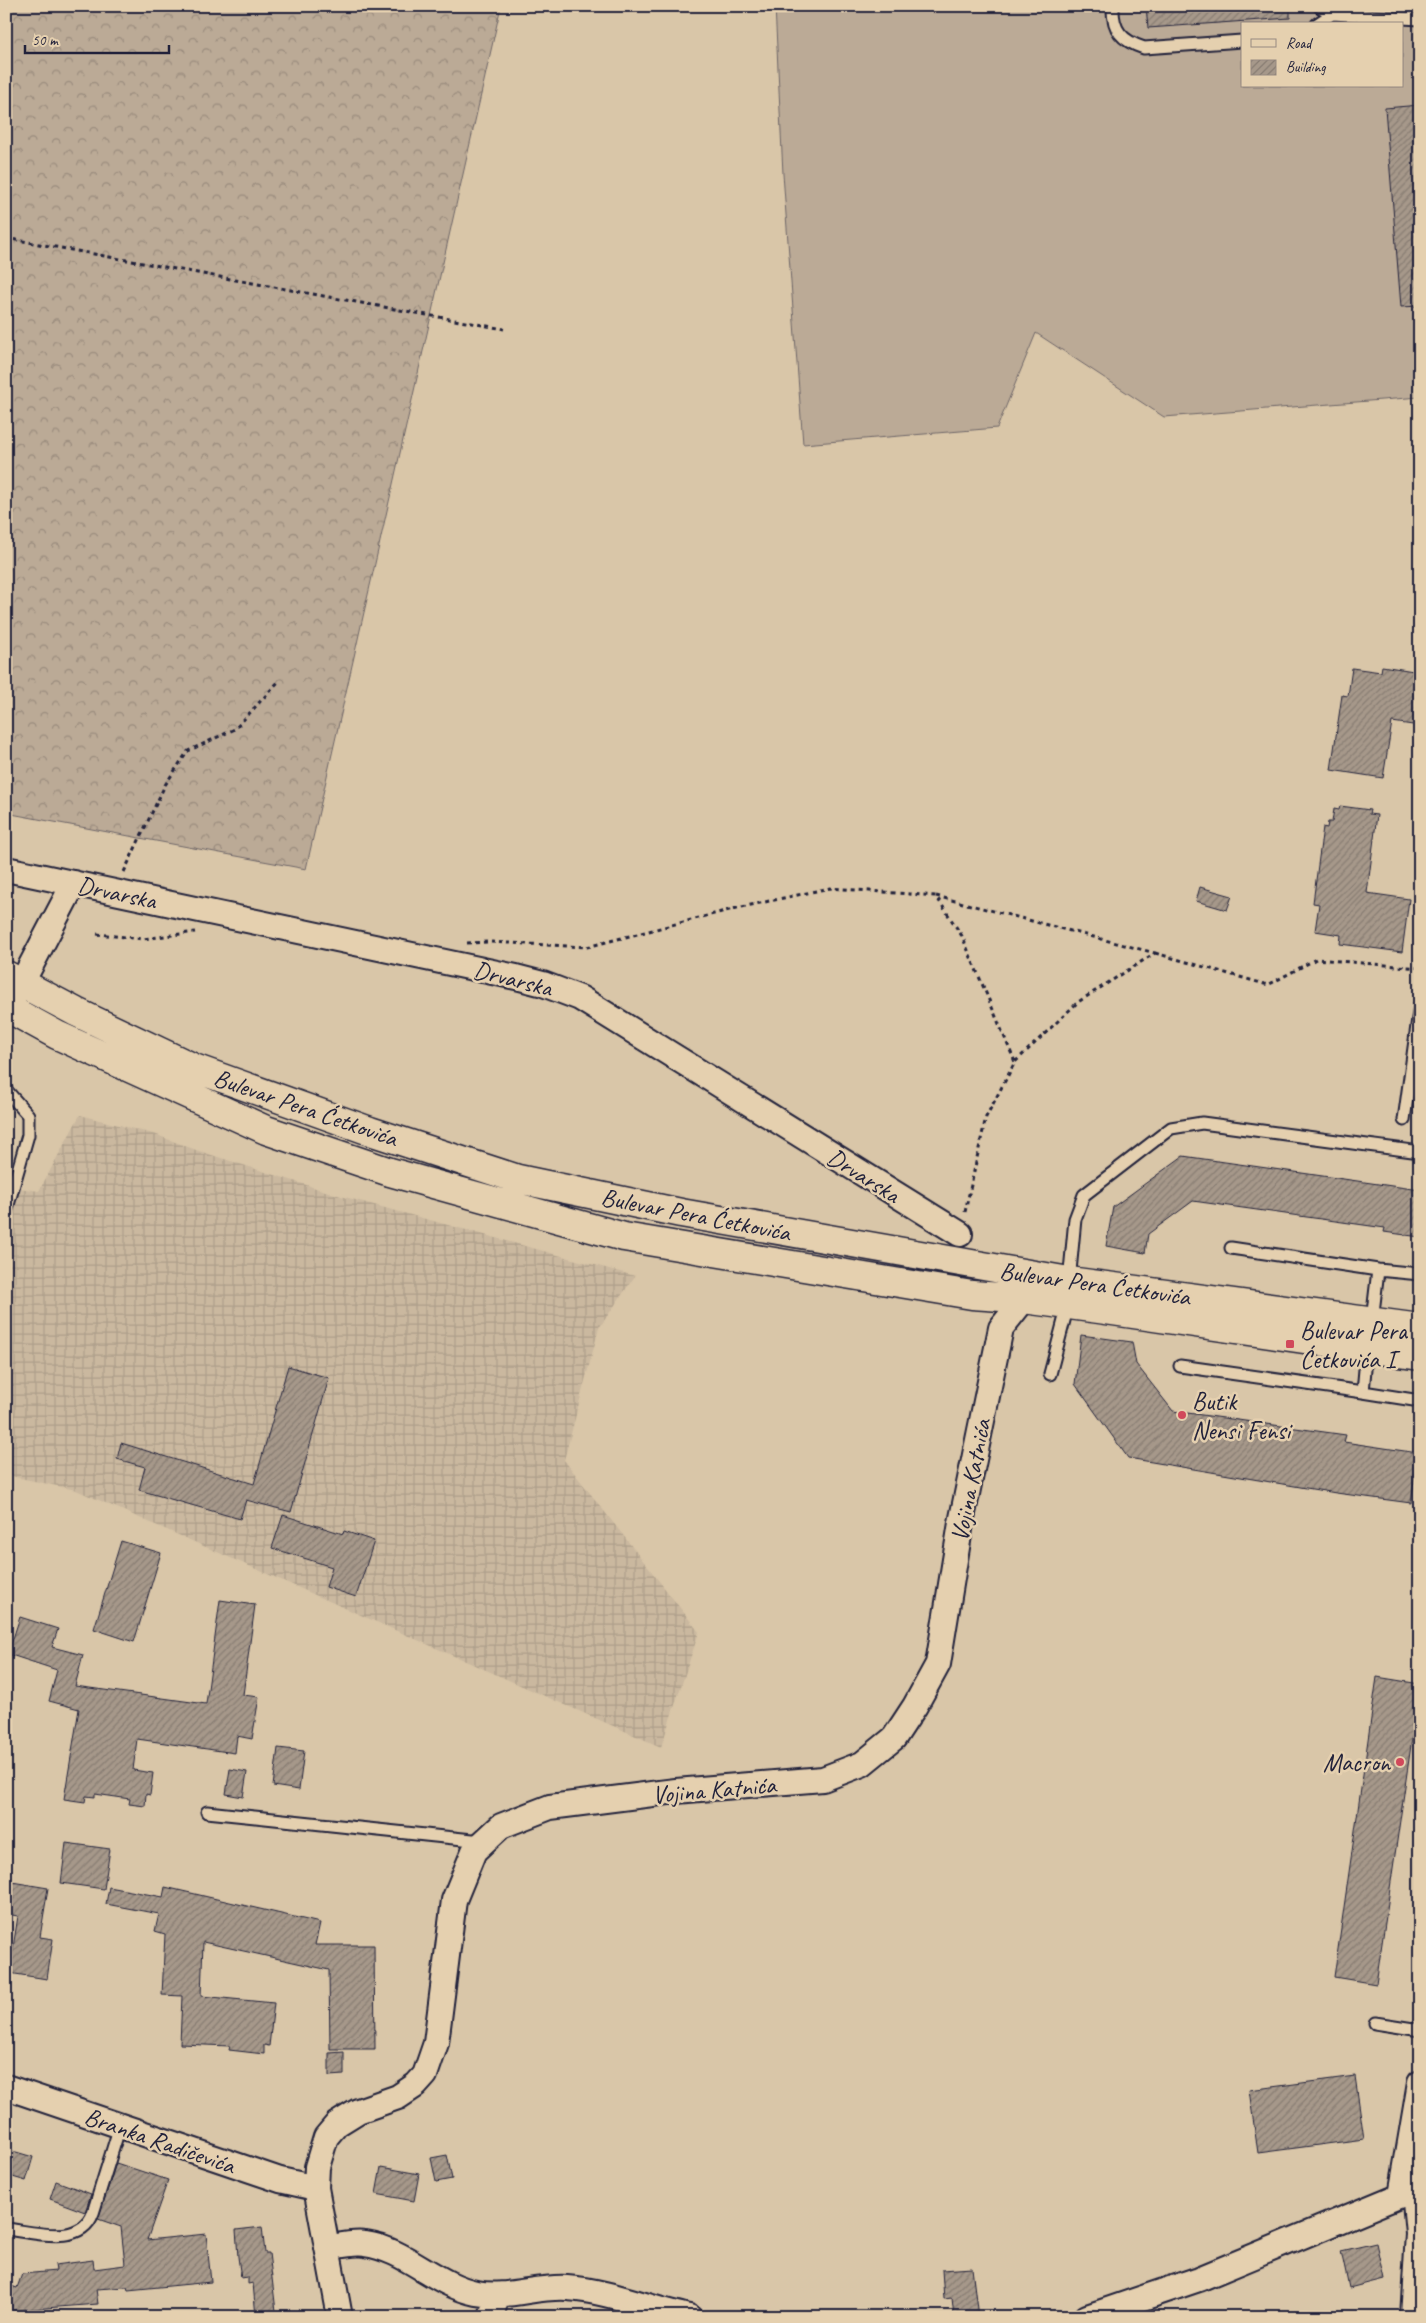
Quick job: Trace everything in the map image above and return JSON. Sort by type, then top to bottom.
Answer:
[{"type":"main road","name":"Bulevar Pera Ćetkovića","points":[[14,979],[76,1012],[194,1068],[370,1131],[518,1179],[1068,1293],[1420,1356]]},
{"type":"main road","name":"Bulevar Pera Ćetkovića","points":[[7,1010],[57,1035],[266,1130],[390,1172],[624,1237],[963,1293],[1024,1299],[1068,1293],[1372,1321],[1420,1328]]},
{"type":"street","name":"Drvarska","points":[[6,870],[516,977],[543,984],[580,998],[960,1234]]},
{"type":"street","points":[[7,1010],[14,979],[74,883]]},
{"type":"street","name":"Vojina Katnića","points":[[340,2317],[316,2188],[317,2167],[326,2137],[337,2124],[358,2111],[398,2097],[416,2085],[425,2075],[436,2043],[454,1900],[474,1850],[501,1826],[550,1807],[676,1791],[823,1779],[862,1764],[894,1738],[915,1706],[938,1664],[961,1523],[1001,1328],[1024,1299]]},
{"type":"street","points":[[1413,2317],[1418,2271],[1418,2220],[1412,2192],[1420,2083]]},
{"type":"street","name":"Branka Radičevića","points":[[6,2087],[280,2180],[316,2188]]},
{"type":"street","points":[[1087,2317],[1198,2279],[1412,2192]]},
{"type":"street","points":[[327,2248],[364,2244],[379,2247],[431,2274],[474,2292],[494,2306],[547,2288],[576,2289],[623,2298],[686,2316]]},
{"type":"lane","points":[[1113,6],[1118,32],[1129,43],[1144,48],[1241,41]]},
{"type":"lane","points":[[1319,6],[1332,14],[1420,19]]},
{"type":"lane","points":[[1321,22],[1332,14]]},
{"type":"lane","points":[[1404,1120],[1420,1004]]},
{"type":"lane","points":[[6,1090],[28,1115],[28,1135],[6,1212]]},
{"type":"lane","points":[[1050,1374],[1068,1293],[1075,1219],[1084,1195],[1171,1128],[1202,1123],[1420,1152]]},
{"type":"lane","points":[[1232,1248],[1378,1270],[1420,1274]]},
{"type":"lane","points":[[1372,1321],[1378,1270]]},
{"type":"lane","points":[[1363,1392],[1367,1347]]},
{"type":"lane","points":[[1180,1366],[1420,1401]]},
{"type":"lane","points":[[207,1812],[484,1841]]},
{"type":"lane","points":[[1375,2023],[1420,2030]]},
{"type":"lane","points":[[6,2229],[71,2234],[87,2226],[94,2213],[120,2126]]},
{"type":"path","points":[[6,238],[504,330]]},
{"type":"path","points":[[115,892],[165,785],[188,751],[235,729],[279,681]]},
{"type":"path","points":[[460,944],[489,942],[587,947],[737,908],[830,888],[936,896],[1268,984],[1316,959],[1420,968]]},
{"type":"path","points":[[936,896],[962,936],[1015,1062]]},
{"type":"path","points":[[97,934],[143,939],[191,933],[204,928],[214,913]]},
{"type":"path","points":[[960,1234],[986,1117],[1015,1062],[1078,1002],[1155,953]]},
{"type":"shaded area","points":[[80,1115],[157,1135],[196,1150],[341,1196],[635,1276],[599,1328],[564,1460],[699,1632],[661,1747],[76,1490],[6,1475],[6,1186],[39,1191]]},
{"type":"green space","points":[[6,6],[501,6],[306,869],[6,813]]},
{"type":"green space","points":[[775,6],[1420,6],[1420,397],[1164,417],[1036,333],[997,428],[803,444],[783,174]]},
{"type":"building","points":[[1146,6],[1290,6],[1290,18],[1148,28]]},
{"type":"building","points":[[1420,105],[1420,306],[1401,307],[1385,108]]},
{"type":"building","points":[[1382,666],[1420,672],[1420,726],[1392,722],[1383,778],[1331,770],[1342,695],[1348,696],[1352,668],[1381,672]]},
{"type":"building","points":[[1340,806],[1370,810],[1369,814],[1377,815],[1367,893],[1409,899],[1402,952],[1340,944],[1341,935],[1315,931],[1319,904],[1313,903],[1323,827],[1327,828],[1328,822],[1332,822],[1334,809],[1339,810]]},
{"type":"building","points":[[1200,887],[1232,896],[1227,910],[1196,901]]},
{"type":"building","points":[[1183,1156],[1420,1190],[1420,1237],[1384,1232],[1385,1228],[1193,1201],[1148,1234],[1145,1253],[1106,1246],[1113,1207]]},
{"type":"building","points":[[1081,1335],[1132,1342],[1136,1364],[1173,1411],[1346,1435],[1344,1442],[1418,1453],[1411,1503],[1336,1493],[1128,1458],[1075,1384]]},
{"type":"building","points":[[288,1366],[329,1378],[291,1512],[246,1500],[240,1519],[139,1490],[145,1467],[117,1459],[121,1443],[254,1484]]},
{"type":"building","points":[[283,1515],[343,1534],[344,1531],[374,1541],[356,1597],[326,1587],[332,1567],[272,1548]]},
{"type":"building","points":[[121,1541],[161,1553],[134,1642],[94,1629]]},
{"type":"building","points":[[220,1600],[255,1605],[243,1695],[259,1697],[252,1739],[237,1736],[235,1753],[137,1739],[133,1770],[153,1773],[150,1795],[146,1794],[145,1806],[129,1804],[130,1799],[95,1794],[95,1797],[86,1796],[85,1802],[64,1799],[79,1709],[49,1701],[57,1670],[8,1654],[20,1617],[58,1629],[52,1647],[83,1655],[75,1686],[206,1704]]},
{"type":"building","points":[[1377,1677],[1420,1684],[1376,1984],[1334,1977]]},
{"type":"building","points":[[278,1748],[304,1751],[299,1790],[273,1786]]},
{"type":"building","points":[[230,1769],[247,1772],[243,1797],[226,1794]]},
{"type":"building","points":[[66,1843],[110,1849],[104,1889],[61,1883]]},
{"type":"building","points":[[6,1881],[48,1888],[40,1937],[53,1939],[47,1979],[9,1973],[18,1916],[6,1914]]},
{"type":"building","points":[[109,1887],[163,1897],[165,1887],[320,1923],[315,1945],[374,1945],[375,2049],[330,2049],[329,1970],[203,1942],[201,1996],[274,2003],[269,2046],[264,2045],[264,2054],[229,2050],[230,2046],[180,2044],[182,1996],[162,1995],[165,1934],[155,1931],[159,1914],[106,1904]]},
{"type":"building","points":[[344,2052],[344,2075],[329,2076],[329,2053]]},
{"type":"building","points":[[1355,2076],[1364,2139],[1258,2153],[1249,2090]]},
{"type":"building","points":[[6,2149],[33,2157],[26,2181],[6,2175]]},
{"type":"building","points":[[447,2155],[452,2179],[436,2182],[431,2158]]},
{"type":"building","points":[[116,2163],[168,2180],[147,2240],[206,2234],[211,2282],[128,2290],[127,2287],[96,2289],[98,2304],[6,2311],[6,2284],[17,2288],[22,2274],[56,2271],[55,2265],[93,2260],[94,2269],[125,2265],[121,2227],[98,2219]]},
{"type":"building","points":[[381,2167],[419,2174],[414,2201],[376,2194]]},
{"type":"building","points":[[56,2181],[91,2194],[85,2212],[50,2199]]},
{"type":"building","points":[[262,2227],[265,2253],[269,2253],[276,2311],[270,2311],[271,2317],[256,2317],[253,2283],[248,2284],[248,2277],[241,2278],[238,2257],[236,2230]]},
{"type":"building","points":[[1376,2243],[1384,2279],[1349,2288],[1341,2251]]},
{"type":"building","points":[[972,2268],[978,2317],[954,2317],[952,2298],[944,2299],[942,2270]]},
{"type":"place","name":"Bulevar Pera Ćetkovića I","points":[[1290,1344]]},
{"type":"place","name":"Butik Nensi Fensi","points":[[1182,1415]]},
{"type":"place","name":"Macron","points":[[1400,1762]]}]
